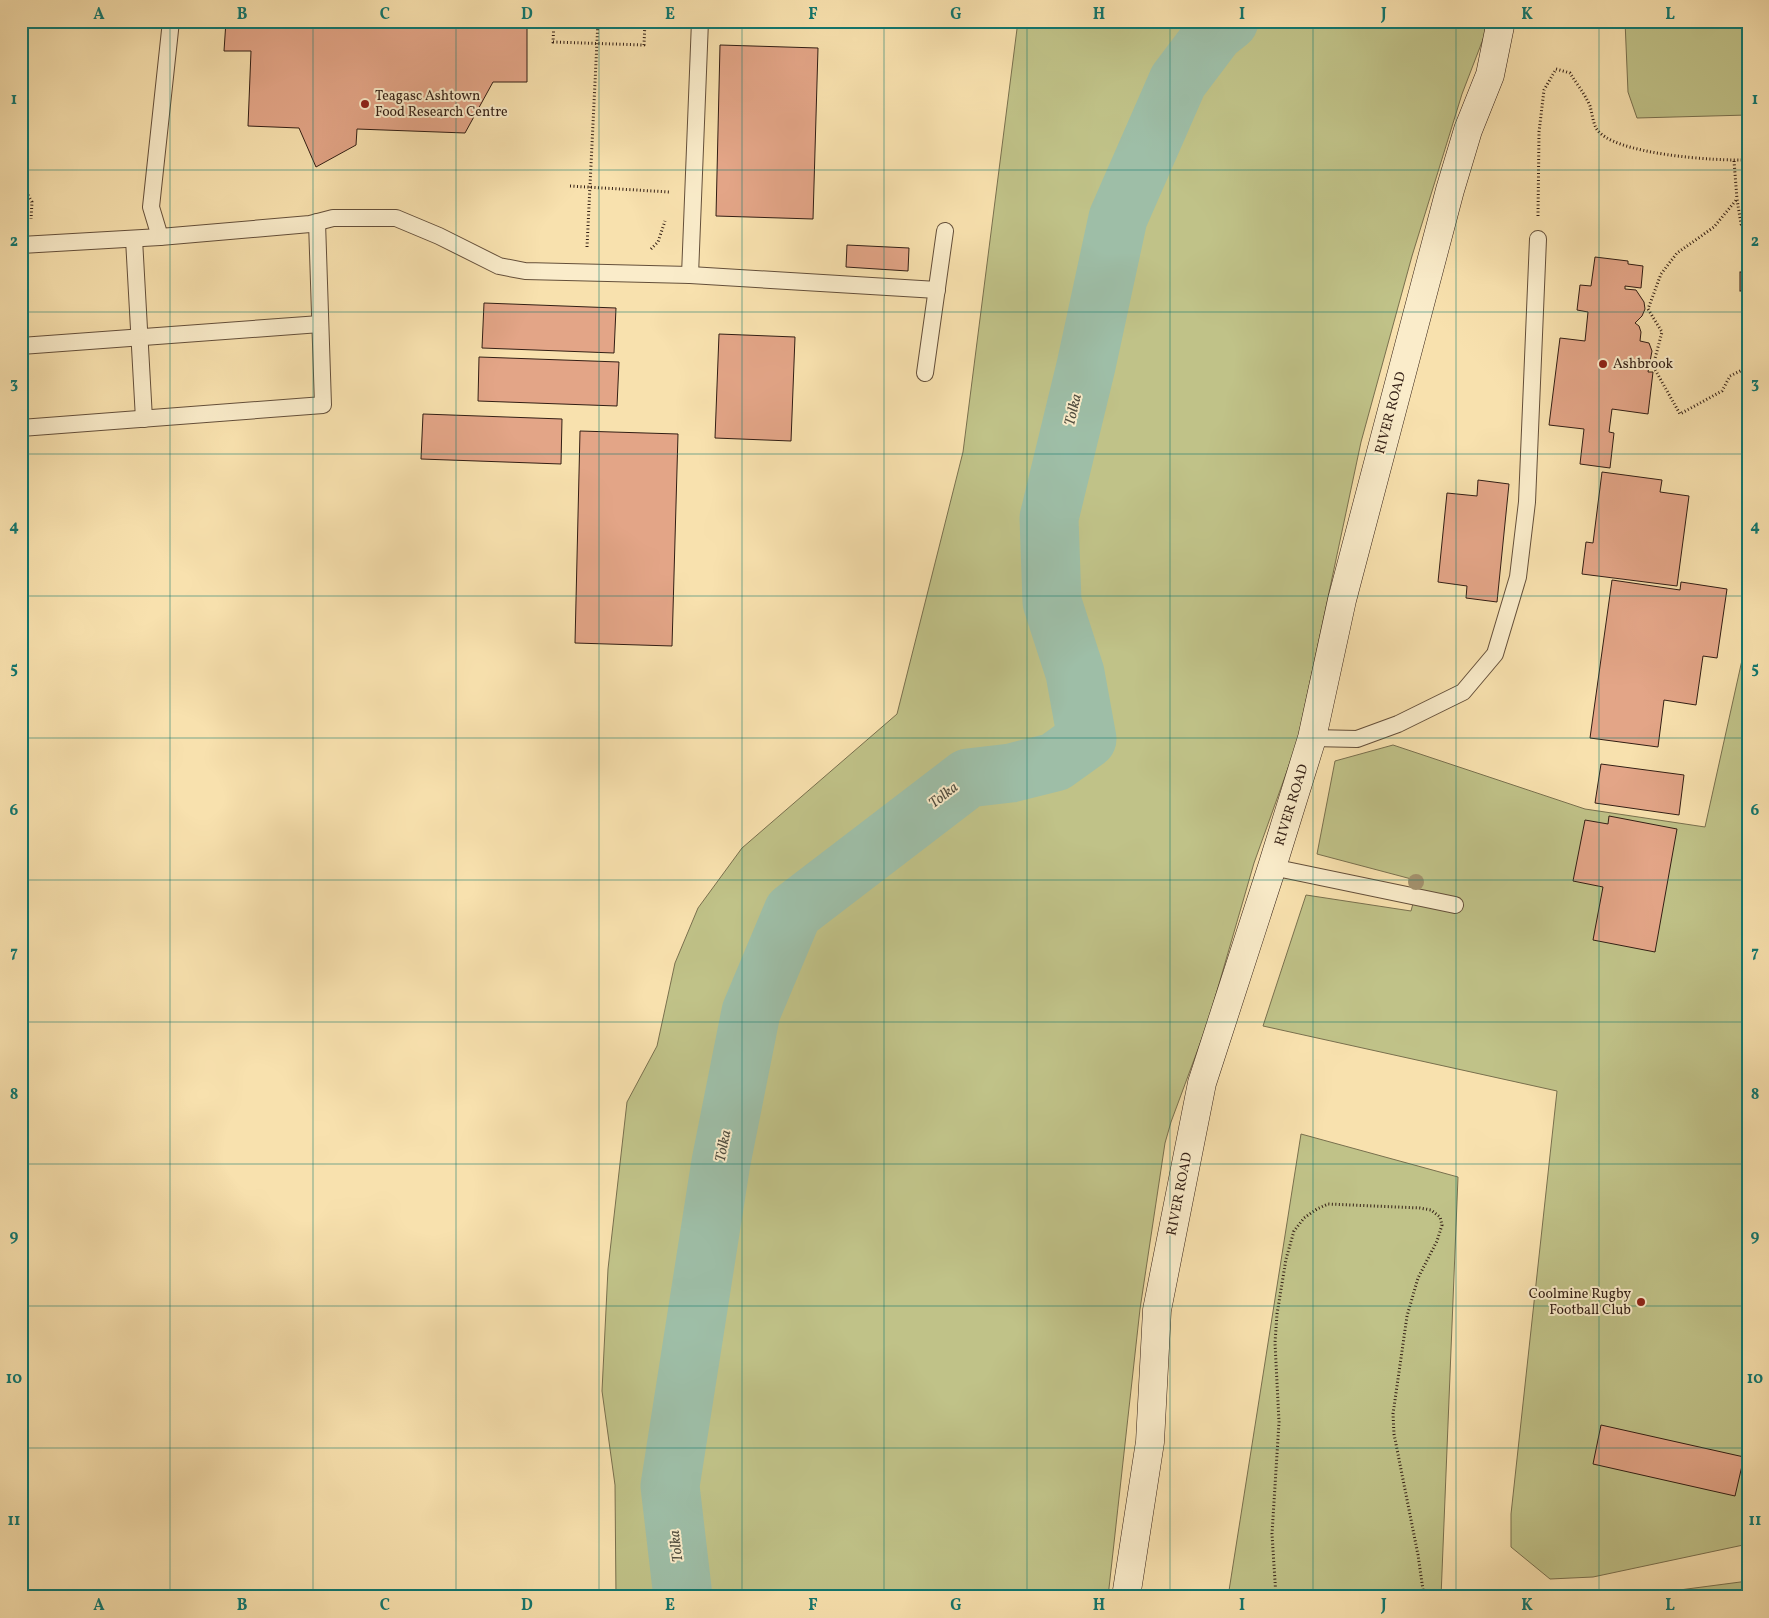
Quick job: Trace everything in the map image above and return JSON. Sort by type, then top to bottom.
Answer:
[{"type":"main road","name":"RIVER ROAD","points":[[1126,1597],[1150,1442],[1157,1310],[1202,1083],[1312,738],[1347,581],[1450,190],[1468,130],[1490,75],[1501,21]]},
{"type":"lane","points":[[160,237],[152,207],[171,21]]},
{"type":"lane","points":[[690,275],[700,21]]},
{"type":"lane","points":[[21,244],[160,237],[317,222],[333,218],[396,218],[439,236],[498,266],[525,272],[690,275],[937,290]]},
{"type":"lane","points":[[21,428],[323,405],[317,222]]},
{"type":"lane","points":[[925,373],[945,231]]},
{"type":"lane","points":[[134,239],[144,419]]},
{"type":"lane","points":[[1312,738],[1357,739],[1398,724],[1463,692],[1494,654],[1518,577],[1527,502],[1538,239]]},
{"type":"lane","points":[[21,346],[320,324]]},
{"type":"lane","points":[[1272,867],[1455,905]]},
{"type":"path","points":[[554,21],[553,42],[644,45],[645,21]]},
{"type":"path","points":[[587,251],[598,21]]},
{"type":"path","points":[[1538,239],[1540,124],[1544,90],[1556,69],[1570,73],[1589,104],[1597,129],[1614,142],[1654,153],[1722,161],[1748,160]]},
{"type":"path","points":[[1734,161],[1741,224],[1748,233]]},
{"type":"path","points":[[668,201],[669,182]]},
{"type":"path","points":[[570,186],[669,192]]},
{"type":"path","points":[[1737,199],[1714,226],[1677,253],[1661,274],[1648,309],[1662,332],[1653,366],[1680,414],[1722,391],[1730,376],[1748,367]]},
{"type":"path","points":[[644,256],[658,242],[665,218]]},
{"type":"path","points":[[1276,1597],[1272,1534],[1278,1422],[1275,1343],[1277,1314],[1286,1259],[1294,1231],[1304,1218],[1328,1204],[1431,1210],[1440,1217],[1442,1225],[1437,1241],[1418,1278],[1407,1316],[1393,1414],[1394,1434],[1418,1555],[1424,1597]]},
{"type":"green space","points":[[1018,21],[1490,21],[1462,94],[1412,256],[1361,442],[1297,743],[1254,863],[1208,1022],[1165,1143],[1140,1309],[1108,1597],[616,1597],[615,1485],[602,1391],[608,1269],[627,1102],[657,1046],[675,963],[698,908],[742,848],[897,714],[963,452]]},
{"type":"green space","points":[[1625,21],[1748,21],[1748,115],[1637,118],[1628,92]]},
{"type":"green space","name":"Coolmine Rugby Football Club","points":[[1748,633],[1748,1544],[1593,1577],[1550,1579],[1511,1547],[1511,1514],[1557,1091],[1263,1026],[1306,895],[1411,911],[1419,881],[1317,854],[1335,761],[1393,745],[1585,809],[1705,827]]},
{"type":"green space","points":[[1301,1134],[1458,1177],[1441,1597],[1228,1597]]},
{"type":"green space","points":[[1748,1581],[1748,1597],[1626,1597]]},
{"type":"building","name":"Teagasc Ashtown Food Research Centre","points":[[226,21],[494,21],[494,24],[527,24],[527,82],[493,82],[465,133],[357,129],[356,145],[316,167],[299,128],[248,126],[251,51],[224,51]]},
{"type":"building","points":[[720,45],[818,48],[813,219],[716,216]]},
{"type":"building","points":[[847,245],[909,248],[908,271],[846,267]]},
{"type":"building","name":"Ashbrook","points":[[1595,257],[1628,261],[1628,264],[1643,266],[1641,288],[1625,286],[1625,289],[1636,290],[1644,302],[1645,309],[1642,316],[1635,323],[1639,326],[1641,332],[1640,341],[1649,343],[1652,351],[1648,372],[1653,372],[1648,414],[1612,409],[1609,432],[1614,433],[1610,468],[1580,464],[1584,429],[1549,425],[1560,338],[1585,341],[1588,312],[1577,310],[1580,285],[1591,286]]},
{"type":"building","points":[[1740,272],[1748,272],[1748,291],[1740,291]]},
{"type":"building","points":[[484,303],[616,308],[614,353],[482,348]]},
{"type":"building","points":[[719,334],[795,337],[791,441],[715,438]]},
{"type":"building","points":[[479,357],[619,362],[617,406],[478,401]]},
{"type":"building","points":[[423,414],[562,419],[561,464],[421,459]]},
{"type":"building","points":[[580,431],[678,434],[672,646],[575,643]]},
{"type":"building","points":[[1602,472],[1662,480],[1660,492],[1689,496],[1677,586],[1582,574],[1586,542],[1593,543]]},
{"type":"building","points":[[1478,480],[1509,484],[1497,602],[1466,598],[1467,586],[1438,582],[1447,493],[1477,496]]},
{"type":"building","points":[[1612,580],[1680,590],[1681,582],[1727,589],[1717,658],[1703,656],[1696,705],[1664,700],[1658,747],[1590,738]]},
{"type":"building","points":[[1601,764],[1684,775],[1679,815],[1595,803]]},
{"type":"building","points":[[1609,816],[1677,829],[1655,952],[1593,940],[1603,887],[1573,881],[1585,820],[1608,824]]},
{"type":"building","points":[[1601,1425],[1744,1457],[1735,1496],[1593,1464]]},
{"type":"waterway","name":"Tolka","points":[[683,1597],[670,1486],[721,1162],[751,1012],[793,912],[968,778],[1011,773],[1055,762],[1087,739],[1075,673],[1052,602],[1049,518],[1086,366],[1118,218],[1178,81],[1215,32],[1229,21]]},
{"type":"place","name":"Teagasc Ashtown Food Research Centre","points":[[365,104]]},
{"type":"place","name":"Ashbrook","points":[[1603,364]]},
{"type":"place","name":"Coolmine Rugby Football Club","points":[[1641,1302]]}]
